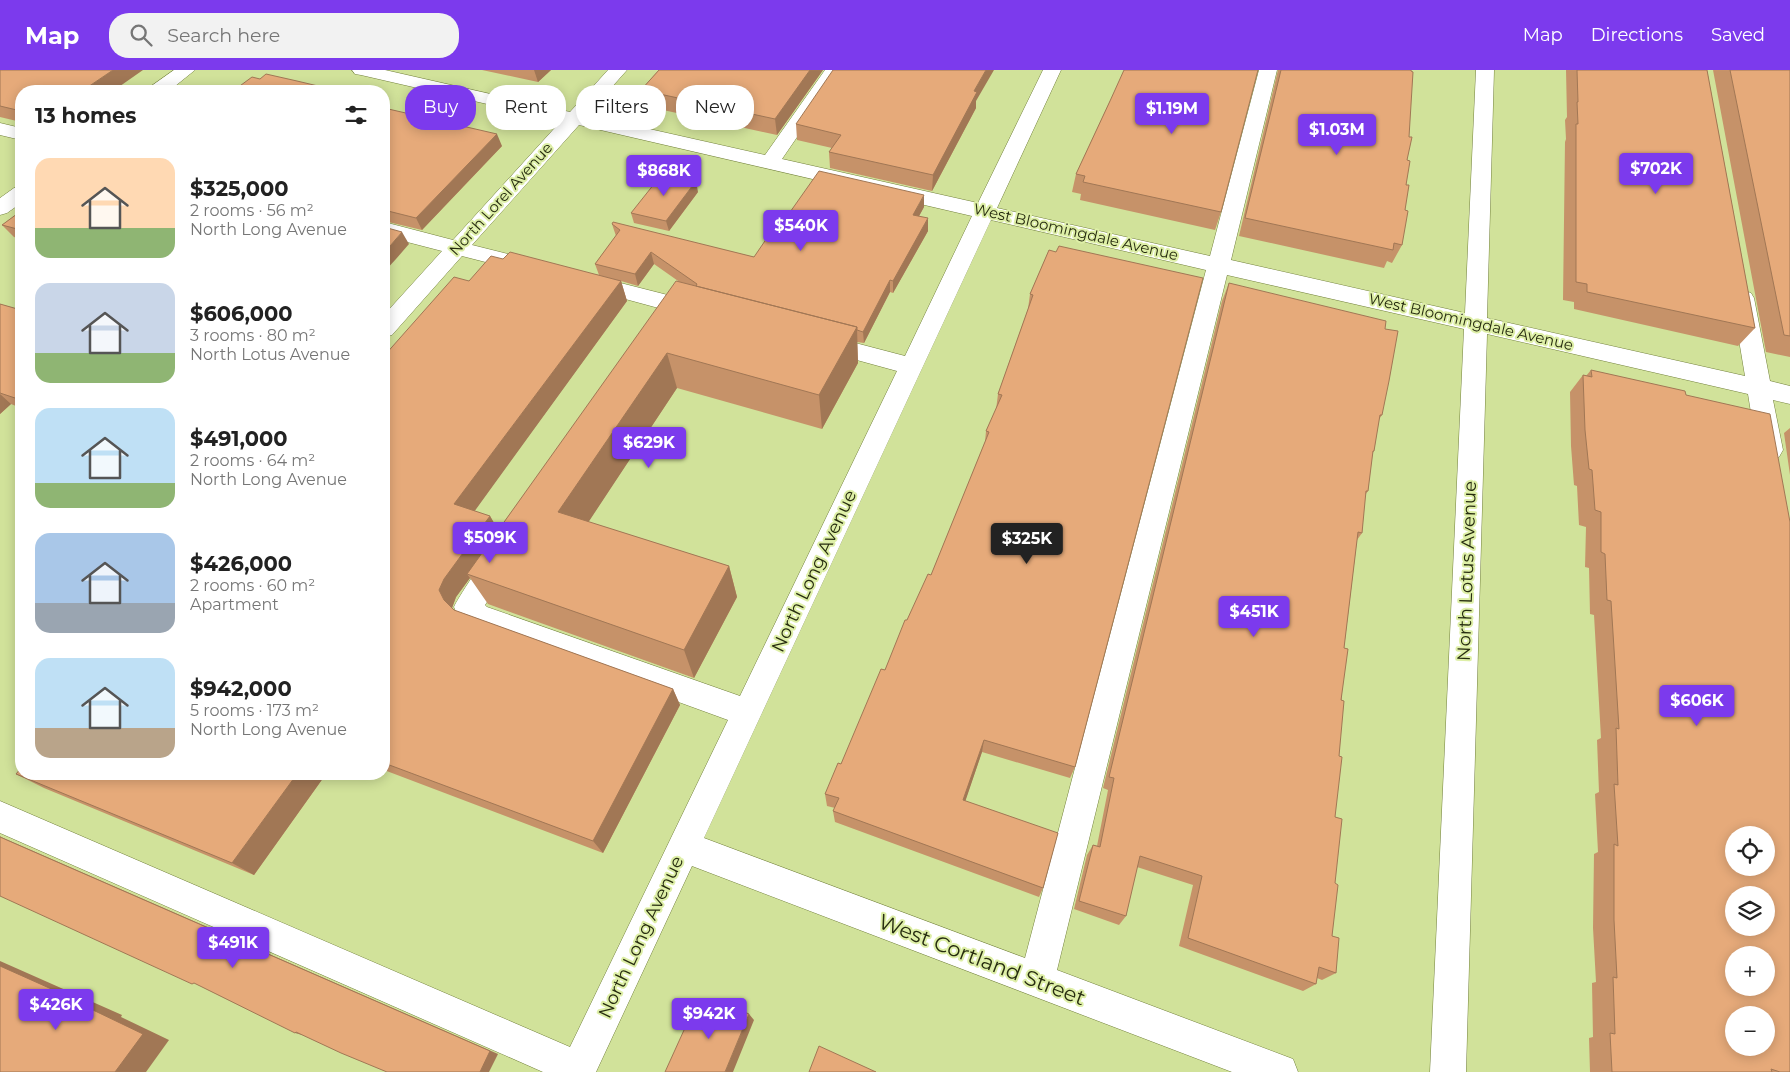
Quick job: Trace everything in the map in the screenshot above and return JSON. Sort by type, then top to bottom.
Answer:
[{"type":"street","points":[[165,85],[186,70]]},
{"type":"street","name":"West Bloomingdale Avenue","points":[[361,70],[398,74],[574,118],[1790,395]]},
{"type":"street","name":"North Lorel Avenue","points":[[390,322],[618,70]]},
{"type":"street","points":[[770,163],[834,70]]},
{"type":"street","name":"North Long Avenue","points":[[578,1071],[1052,70]]},
{"type":"street","points":[[1037,980],[1268,70]]},
{"type":"street","name":"North Lotus Avenue","points":[[1448,1072],[1485,70]]},
{"type":"street","points":[[0,129],[15,133]]},
{"type":"street","points":[[0,208],[15,197]]},
{"type":"street","points":[[390,231],[544,270]]},
{"type":"street","points":[[572,278],[717,315]]},
{"type":"street","points":[[1740,281],[1774,471]]},
{"type":"street","points":[[661,330],[678,305]]},
{"type":"street","points":[[804,338],[911,366]]},
{"type":"street","points":[[514,542],[468,607],[477,616],[748,712]]},
{"type":"street","points":[[0,817],[578,1071]]},
{"type":"street","name":"West Cortland Street","points":[[684,847],[1280,1072]]},
{"type":"building","points":[[0,70],[113,70],[91,85],[15,85],[15,110],[0,106]]},
{"type":"building","points":[[659,70],[810,70],[775,119],[754,114],[754,85],[676,85],[676,98],[666,95],[666,85],[646,85]]},
{"type":"building","points":[[833,70],[986,70],[974,91],[977,92],[933,175],[829,152],[841,135],[796,124]]},
{"type":"building","points":[[1124,70],[1258,70],[1221,212],[1083,182],[1085,176],[1076,174]]},
{"type":"building","points":[[1281,70],[1411,70],[1413,72],[1409,137],[1412,137],[1407,160],[1410,161],[1406,185],[1409,185],[1405,210],[1408,211],[1402,245],[1394,243],[1393,250],[1245,218]]},
{"type":"building","points":[[1577,70],[1707,70],[1755,328],[1587,292],[1587,284],[1576,282]]},
{"type":"building","points":[[1730,70],[1790,70],[1790,336],[1784,335]]},
{"type":"building","points":[[266,74],[313,85],[241,85],[252,77],[260,79]]},
{"type":"building","points":[[390,109],[405,113],[405,130],[476,129],[497,134],[416,218],[390,212]]},
{"type":"building","points":[[819,171],[924,195],[913,215],[928,218],[893,281],[890,280],[863,332],[857,330],[857,327],[696,286],[697,284],[651,252],[635,274],[595,264],[620,230],[612,224],[613,222],[754,257],[769,235],[776,232]]},
{"type":"building","points":[[662,174],[696,181],[666,221],[631,213]]},
{"type":"building","points":[[15,215],[15,228],[2,225]]},
{"type":"building","points":[[390,229],[402,232],[390,246]]},
{"type":"building","points":[[1059,246],[1203,278],[1075,767],[984,740],[963,800],[1058,833],[1043,888],[833,811],[839,798],[825,794],[838,763],[841,764],[881,669],[885,670],[905,620],[907,620],[928,574],[931,575],[989,432],[986,431],[1002,395],[998,394],[1033,295],[1030,294],[1049,250],[1056,252]]},
{"type":"building","points":[[510,252],[621,281],[454,504],[490,516],[444,579],[439,590],[444,600],[454,610],[673,689],[593,841],[390,765],[390,349],[454,277],[469,281],[491,256],[503,259]]},
{"type":"building","points":[[676,281],[857,327],[819,395],[667,353],[558,512],[729,566],[684,650],[467,574]]},
{"type":"building","points":[[1229,283],[1386,321],[1385,329],[1398,331],[1373,451],[1368,491],[1366,491],[1362,533],[1358,532],[1344,648],[1348,649],[1341,700],[1344,701],[1339,756],[1342,757],[1335,817],[1342,819],[1335,883],[1338,885],[1332,936],[1339,938],[1336,973],[1319,967],[1316,984],[1188,938],[1202,876],[1140,856],[1126,916],[1079,901],[1093,845],[1100,847],[1114,778],[1109,777]]},
{"type":"building","points":[[0,304],[15,308],[15,398],[0,393]]},
{"type":"building","points":[[1591,370],[1685,391],[1686,395],[1770,414],[1790,522],[1790,1072],[1780,1072],[1771,1069],[1772,1072],[1612,1072],[1610,1033],[1615,1034],[1613,977],[1617,978],[1614,920],[1614,844],[1618,846],[1614,784],[1618,785],[1616,728],[1619,729],[1611,601],[1607,600],[1605,554],[1601,552],[1601,512],[1595,510],[1592,470],[1589,469],[1585,430],[1583,375],[1592,377]]},
{"type":"building","points":[[31,780],[293,780],[232,863]]},
{"type":"building","points":[[0,837],[490,1051],[480,1072],[387,1072],[295,1033],[194,983],[192,984],[0,896]]},
{"type":"building","points":[[0,966],[94,1008],[93,1010],[143,1034],[115,1072],[0,1072]]},
{"type":"building","points":[[714,999],[749,1014],[725,1072],[665,1072],[694,1008],[708,1013]]},
{"type":"building","points":[[819,1046],[876,1072],[809,1072]]}]
